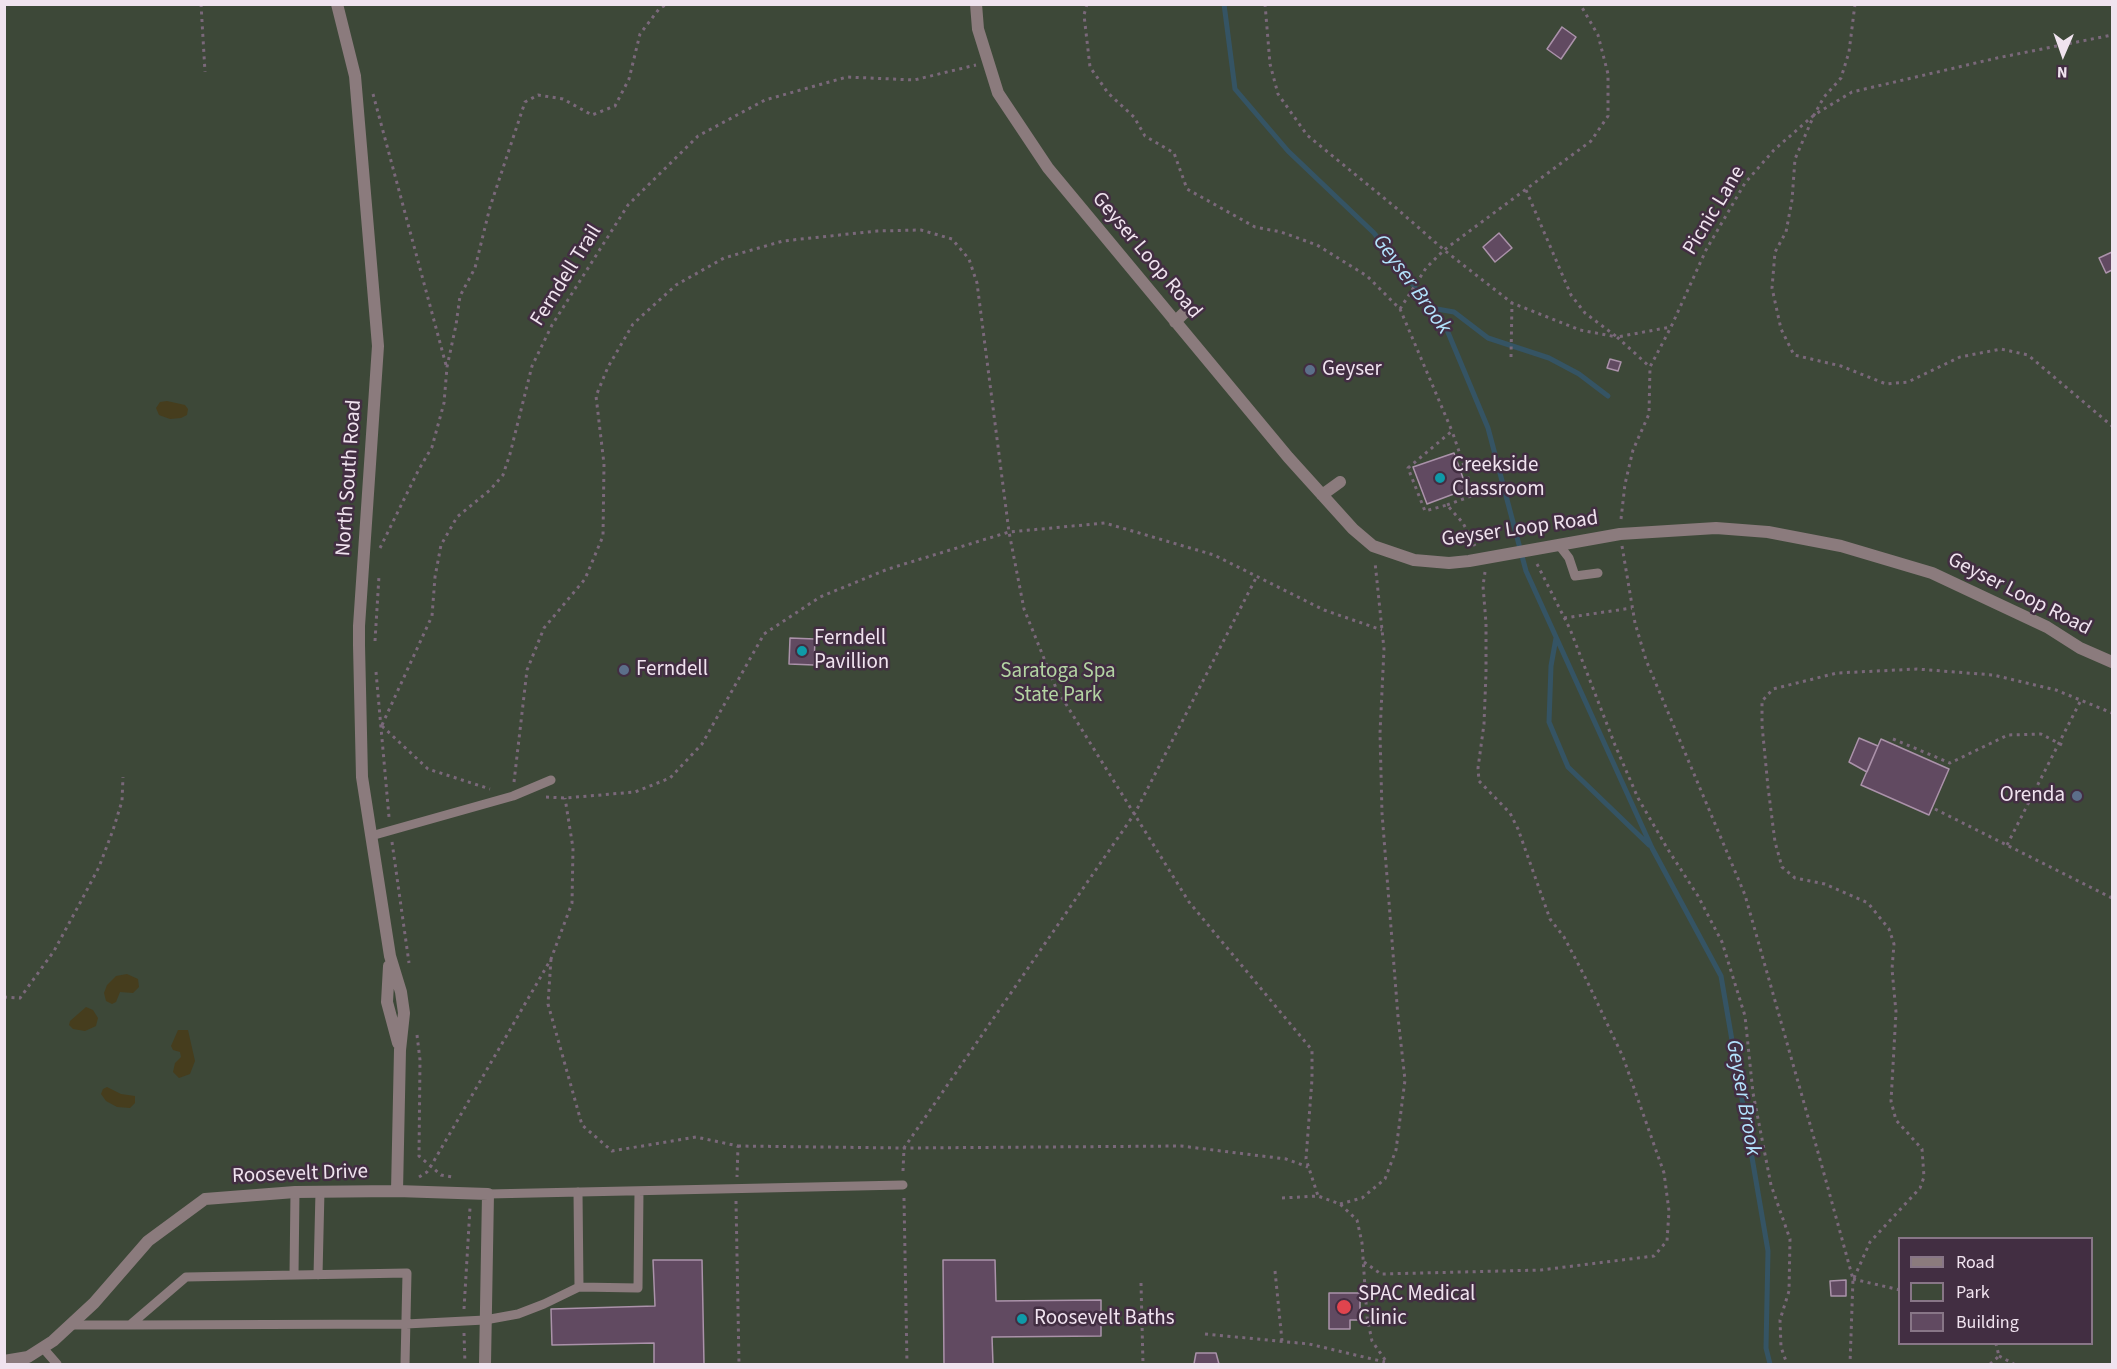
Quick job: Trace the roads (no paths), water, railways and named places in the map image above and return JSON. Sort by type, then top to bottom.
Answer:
[{"type":"street","name":"North South Road","points":[[337,4],[355,76],[378,346],[359,626],[362,777],[390,956],[387,1002],[400,1050],[397,1191]]},
{"type":"street","name":"Geyser Loop Road","points":[[976,4],[978,29],[999,93],[1048,168],[1288,457],[1353,529],[1373,546],[1414,561],[1449,562],[1486,558],[1620,534],[1716,528],[1768,532],[1841,546],[1932,573],[2047,627],[2080,648],[2112,662]]},
{"type":"street","points":[[1175,322],[1188,309]]},
{"type":"street","points":[[1322,495],[1340,482]]},
{"type":"street","name":"Roosevelt Drive","points":[[4,1361],[28,1357],[72,1325],[148,1241],[205,1199],[320,1191],[488,1194]]},
{"type":"street","points":[[485,1365],[488,1194]]},
{"type":"lane","points":[[1559,545],[1569,558],[1575,576],[1598,573]]},
{"type":"lane","points":[[371,836],[513,796],[551,780]]},
{"type":"lane","points":[[488,1194],[736,1189],[903,1190]]},
{"type":"lane","points":[[318,1275],[320,1191]]},
{"type":"lane","points":[[72,1325],[406,1324],[485,1320],[518,1314],[579,1287],[638,1288],[639,1191]]},
{"type":"lane","points":[[294,1275],[295,1192]]},
{"type":"lane","points":[[578,1192],[579,1287]]},
{"type":"lane","points":[[130,1325],[186,1277],[407,1273],[405,1365]]},
{"type":"lane","points":[[43,1348],[57,1365]]},
{"type":"waterway","name":"Geyser Brook","points":[[1224,4],[1235,89],[1288,151],[1374,233],[1447,330],[1488,428],[1526,571],[1652,848],[1721,976],[1768,1251],[1766,1348],[1770,1364]]},
{"type":"waterway","points":[[1431,308],[1454,312],[1488,338],[1549,358],[1579,374],[1608,396]]},
{"type":"waterway","name":"Geyser Brook","points":[[1556,638],[1551,666],[1549,722],[1568,767],[1649,845]]},
{"type":"place","name":"Geyser","points":[[1310,370]]},
{"type":"place","name":"Creekside Classroom","points":[[1440,478]]},
{"type":"place","name":"Ferndell Pavillion","points":[[802,651]]},
{"type":"place","name":"Ferndell","points":[[624,670]]},
{"type":"place","name":"Orenda","points":[[2077,796]]},
{"type":"place","name":"SPAC Medical Clinic","points":[[1344,1307]]},
{"type":"place","name":"Roosevelt Baths","points":[[1022,1319]]},
{"type":"park label","name":"Saratoga Spa State Park","points":[[1058,684]]}]
